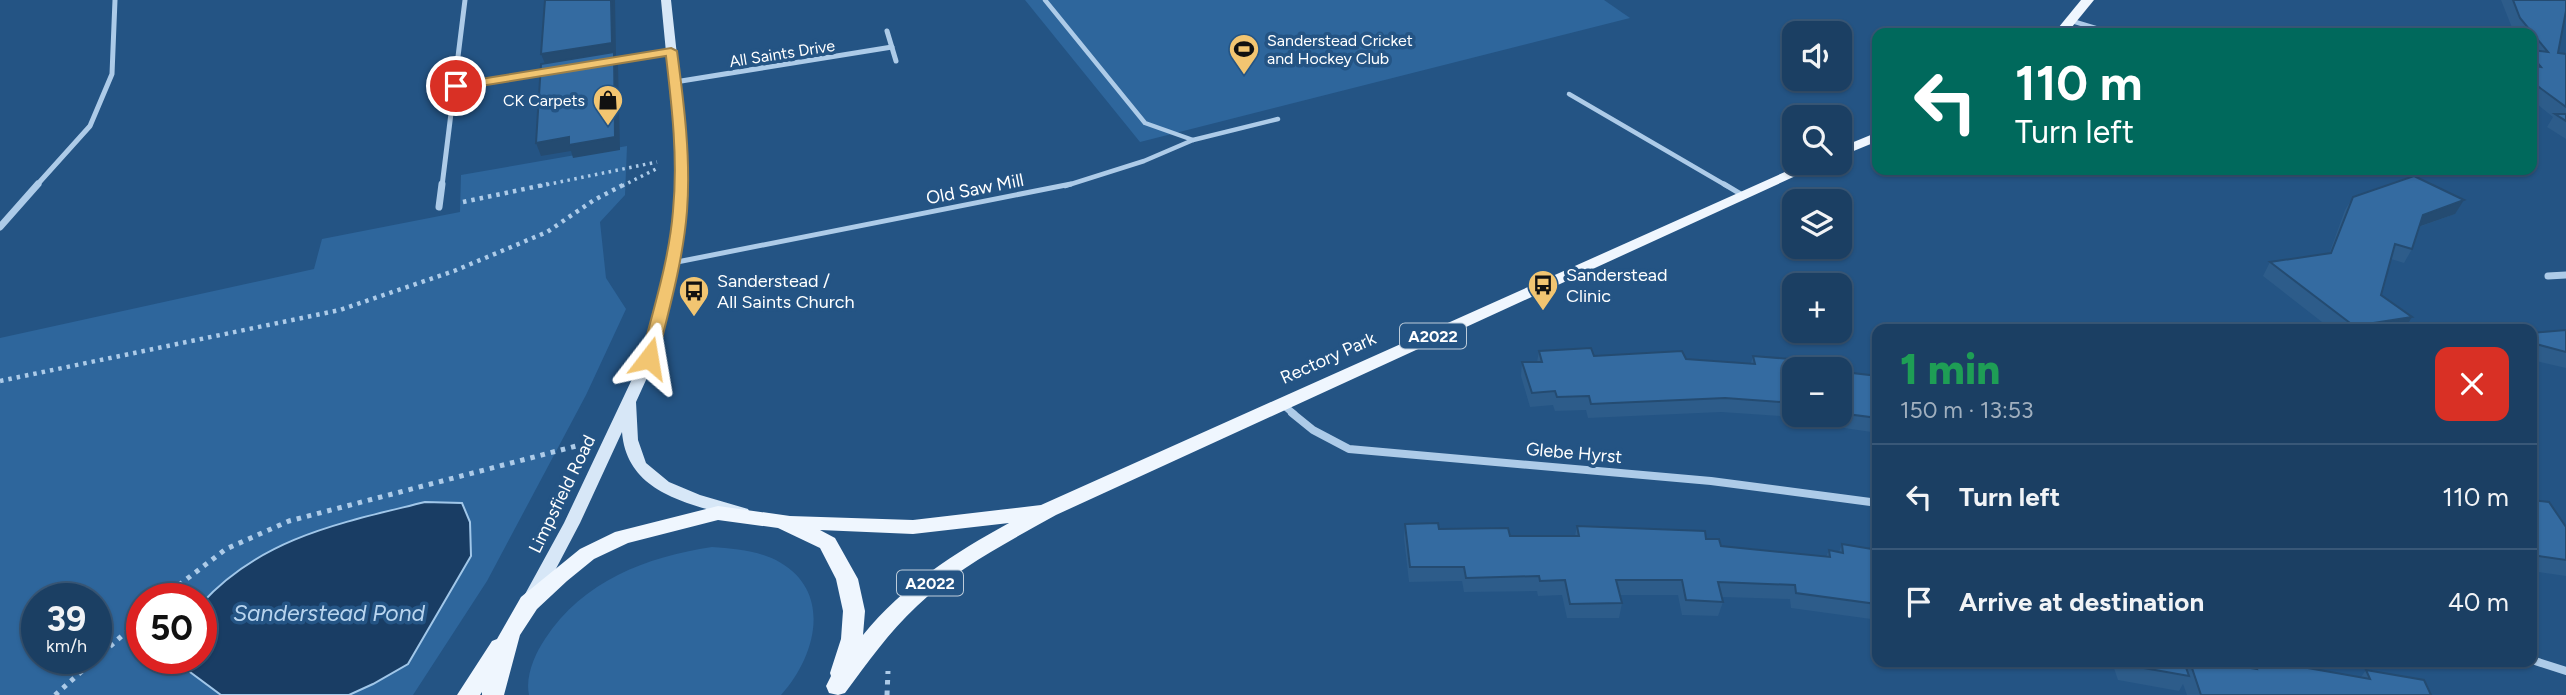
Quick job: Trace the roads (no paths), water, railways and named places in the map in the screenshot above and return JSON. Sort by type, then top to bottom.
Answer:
[{"type":"main road","name":"Limpsfield Road","points":[[529,603],[572,523],[649,358],[672,263],[680,210],[682,156],[666,0]]},
{"type":"main road","points":[[2064,28],[2088,0]]},
{"type":"main road","points":[[1852,147],[1872,139]]},
{"type":"main road","name":"Rectory Park","points":[[834,690],[894,614],[936,578],[976,551],[1049,510],[1790,175]]},
{"type":"main road","name":"Limpsfield Road","points":[[629,401],[632,450],[644,470],[670,490],[751,515]]},
{"type":"main road","name":"Rectory Park","points":[[782,522],[912,527],[1049,510]]},
{"type":"main road","points":[[468,695],[529,603],[587,554],[622,537],[718,513],[751,515],[782,522],[828,543],[847,579],[854,611],[852,639],[834,690]]},
{"type":"main road","points":[[493,695],[510,633]]},
{"type":"street","points":[[0,227],[90,125],[112,74],[115,0]]},
{"type":"street","points":[[439,206],[465,0]]},
{"type":"street","points":[[887,31],[896,61]]},
{"type":"street","name":"All Saints Drive","points":[[675,82],[892,47]]},
{"type":"street","points":[[2548,276],[2566,275]]},
{"type":"street","name":"Glebe Hyrst","points":[[1282,404],[1313,430],[1349,449],[1710,481],[1872,502]]},
{"type":"street","points":[[2537,662],[2566,671]]},
{"type":"lane","points":[[1045,0],[1145,122],[1193,140]]},
{"type":"lane","points":[[2071,20],[2096,28]]},
{"type":"lane","points":[[604,62],[671,51]]},
{"type":"lane","points":[[456,86],[550,71]]},
{"type":"lane","points":[[1569,94],[1744,196]]},
{"type":"lane","name":"Old Saw Mill","points":[[672,263],[1066,186],[1144,161],[1193,140],[1278,119]]},
{"type":"water","name":"Sanderstead Pond","points":[[425,502],[462,503],[470,522],[471,556],[408,664],[349,695],[221,695],[193,674],[217,674],[217,589],[225,581],[277,548],[304,536],[363,517]]},
{"type":"place","name":"Sanderstead Cricket and Hockey Club","points":[[1244,76]]},
{"type":"place","name":"CK Carpets","points":[[608,127]]},
{"type":"place","name":"Sanderstead Clinic","points":[[1543,312]]},
{"type":"place","name":"Sanderstead / All Saints Church","points":[[694,318]]}]
